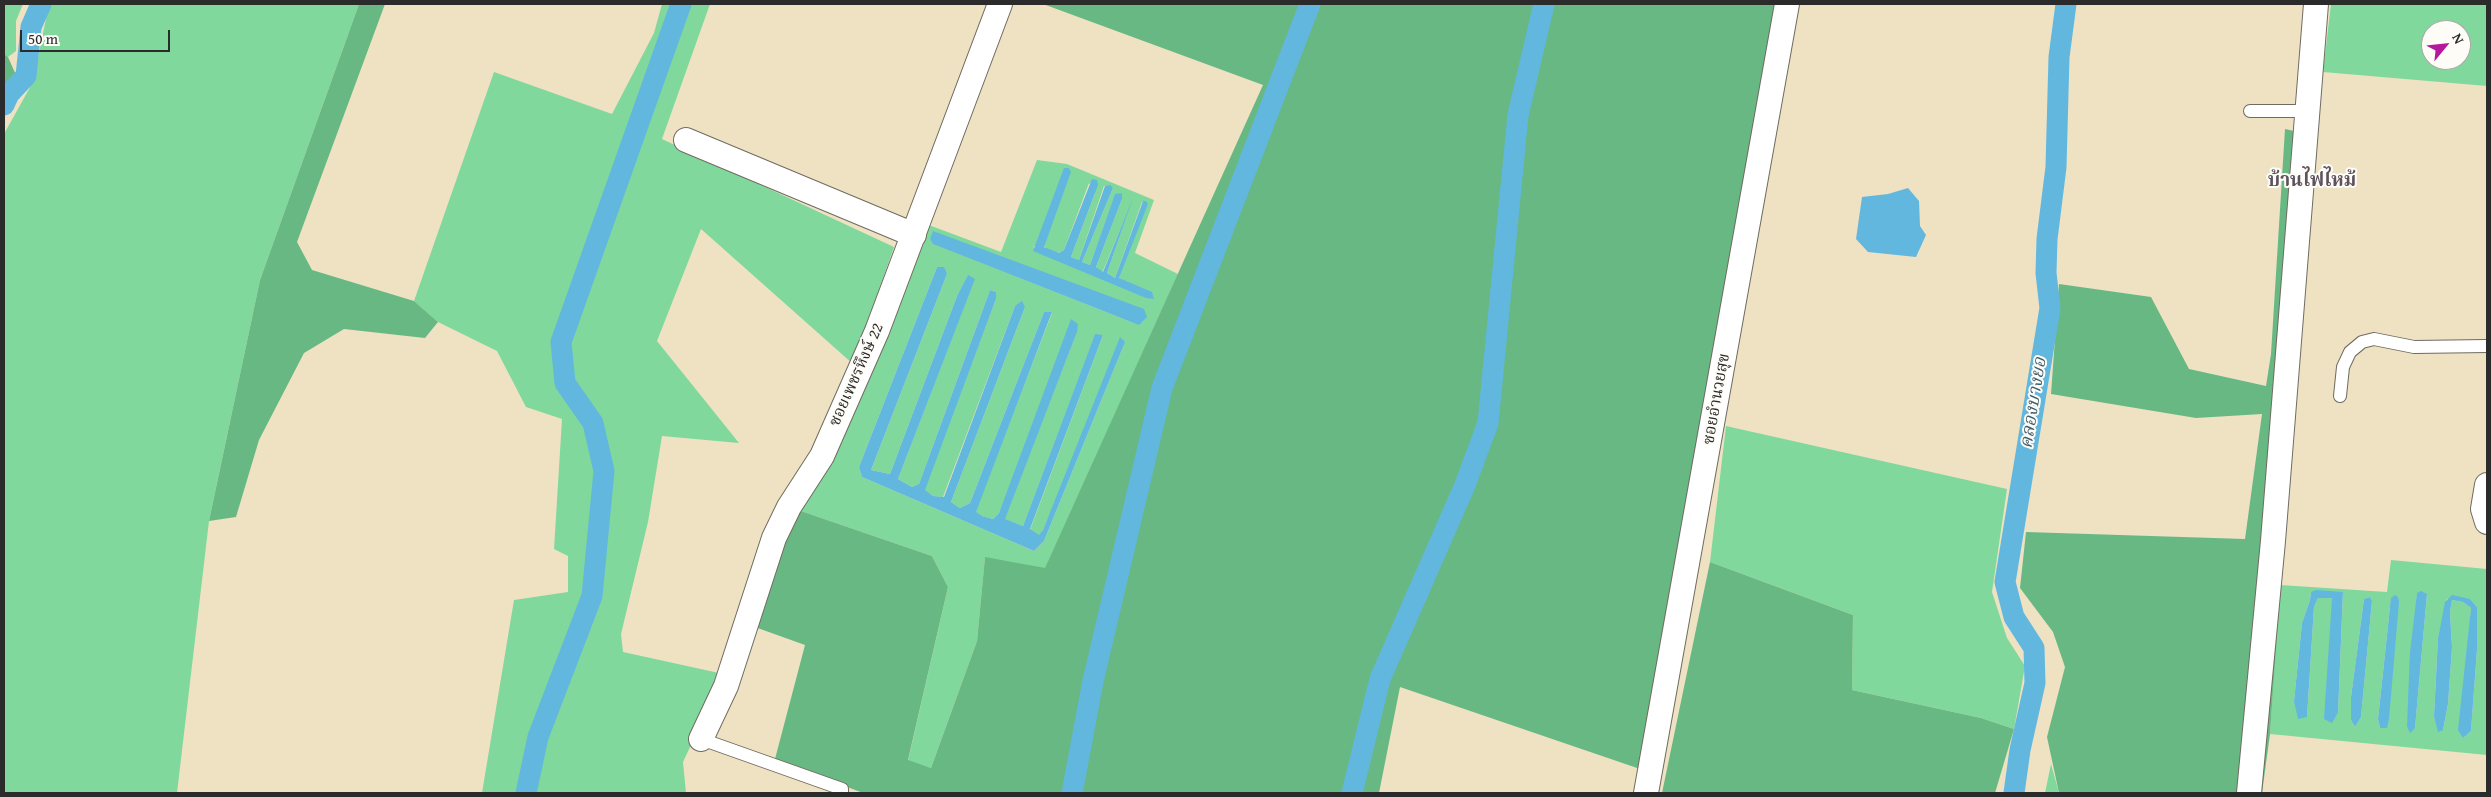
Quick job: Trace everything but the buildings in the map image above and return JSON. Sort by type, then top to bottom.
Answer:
[{"type":"street","name":"ซอยเพชรหึงษ์ 22","points":[[701,740],[726,686],[774,538],[789,507],[822,456],[877,331],[1000,4]]},
{"type":"street","name":"ซอยอำนวยสุข","points":[[1646,793],[1787,4]]},
{"type":"street","points":[[2249,793],[2273,541],[2316,4]]},
{"type":"street","points":[[686,140],[914,235]]},
{"type":"street","points":[[2487,486],[2483,509],[2487,522]]},
{"type":"lane","points":[[2250,111],[2307,111]]},
{"type":"lane","points":[[2340,396],[2343,367],[2350,352],[2362,342],[2374,339],[2414,347],[2487,346]]},
{"type":"lane","points":[[701,740],[842,789],[842,793]]},
{"type":"green space","points":[[4,4],[23,4],[16,21],[16,51],[8,57],[4,54]]},
{"type":"green space","points":[[49,4],[359,4],[260,280],[209,521],[177,793],[4,793],[4,134],[33,82]]},
{"type":"green space","points":[[359,4],[385,4],[297,242],[312,270],[414,301],[438,322],[425,338],[344,329],[304,353],[259,440],[236,517],[209,521],[260,280]]},
{"type":"green space","points":[[662,4],[710,4],[662,139],[894,247],[853,364],[701,229],[657,341],[739,443],[662,436],[648,522],[621,634],[623,652],[719,673],[705,715],[683,762],[686,793],[482,793],[514,600],[568,592],[568,556],[554,549],[562,419],[526,407],[497,351],[438,322],[414,301],[494,72],[612,114],[654,33]]},
{"type":"green space","points":[[1043,4],[1778,4],[1643,770],[1400,687],[1379,793],[863,793],[775,759],[805,645],[752,626],[798,510],[932,556],[948,587],[908,760],[931,768],[977,641],[985,557],[1045,568],[1263,85]]},
{"type":"green space","points":[[2331,4],[2487,4],[2487,86],[2323,72]]},
{"type":"green space","points":[[4,54],[8,57],[16,75],[4,89]]},
{"type":"green space","points":[[2285,129],[2312,135],[2270,734],[2262,793],[2059,793],[2047,737],[2065,667],[2053,632],[2020,588],[2026,532],[2245,539],[2262,414],[2196,418],[2051,394],[2059,284],[2151,297],[2189,369],[2266,386],[2271,354]]},
{"type":"green space","points":[[1037,160],[1067,164],[1154,200],[1135,253],[1178,274],[1045,569],[985,558],[977,641],[931,768],[908,761],[948,587],[932,556],[798,510],[926,224],[1001,252]],"holes":[[[1089,183],[1095,193],[1071,257],[1079,260],[1104,186],[1113,188],[1082,262],[1090,265],[1115,195],[1122,193],[1122,199],[1096,267],[1102,273],[1129,209],[1107,273],[1115,278],[1142,202],[1146,201],[1120,274],[1119,278],[1125,282],[1033,247],[1044,241],[1044,246],[1048,250],[1059,253],[1064,250]],[[930,239],[1139,325],[934,244]],[[937,267],[947,274],[871,470],[890,474],[957,296],[968,276],[974,280],[898,479],[912,487],[919,484],[990,290],[996,292],[996,299],[924,490],[933,496],[943,497],[1015,306],[1025,307],[951,502],[960,508],[970,503],[1044,312],[1052,313],[975,512],[981,516],[993,519],[999,513],[1077,332],[1004,519],[1023,526],[1095,335],[1103,335],[1030,530],[1039,536],[1125,342],[1044,541],[1034,551],[862,477],[859,467]]]},
{"type":"green space","points":[[1726,426],[2007,489],[1992,592],[2007,638],[2025,666],[2014,729],[1981,718],[1852,690],[1853,615],[1710,562]]},
{"type":"green space","points":[[2391,560],[2487,569],[2487,755],[2270,734],[2280,585],[2387,592]],"holes":[[[2311,592],[2343,593],[2338,713],[2332,722],[2333,598],[2318,598],[2314,607],[2307,717],[2294,701],[2302,623]],[[2417,593],[2427,594],[2415,728]],[[2370,597],[2372,601],[2361,717],[2355,727],[2351,720],[2351,697],[2364,599]],[[2391,598],[2380,728],[2378,719]],[[2447,599],[2470,599],[2477,607],[2477,650],[2471,731],[2463,738],[2471,608],[2463,602],[2452,600],[2450,612],[2452,647],[2448,704],[2443,730],[2434,716],[2438,638]]]},
{"type":"green space","points":[[1710,562],[1853,615],[1852,690],[1981,718],[2014,729],[1995,793],[1662,793]]},
{"type":"green space","points":[[2051,764],[2059,793],[2045,793]]},
{"type":"water","points":[[1064,168],[1069,168],[1071,172],[1044,247],[1059,253],[1064,250],[1092,179],[1097,180],[1098,185],[1071,257],[1079,260],[1105,186],[1110,185],[1113,188],[1082,262],[1090,265],[1115,194],[1122,193],[1122,199],[1096,267],[1103,272],[1133,198],[1107,273],[1115,278],[1143,201],[1146,201],[1148,204],[1119,278],[1152,292],[1154,299],[1146,298],[1033,251]]},
{"type":"water","points":[[1908,188],[1919,201],[1920,226],[1926,235],[1916,257],[1868,252],[1856,239],[1862,197],[1888,194]]},
{"type":"water","points":[[933,231],[1144,309],[1147,317],[1139,325],[933,244],[930,239]]},
{"type":"water","points":[[937,267],[944,267],[947,274],[871,470],[890,474],[957,296],[968,275],[975,279],[898,479],[912,487],[919,484],[990,290],[996,292],[996,299],[925,490],[933,496],[944,497],[1015,306],[1022,301],[1025,307],[951,502],[960,508],[970,503],[1044,312],[1052,312],[976,512],[982,516],[993,519],[999,513],[1071,319],[1078,324],[1077,332],[1005,519],[1023,526],[1095,334],[1103,335],[1030,529],[1039,535],[1043,530],[1120,337],[1125,342],[1044,541],[1034,551],[862,477],[859,467]]},
{"type":"water","points":[[2316,590],[2343,592],[2338,713],[2332,723],[2324,719],[2332,598],[2318,598],[2314,607],[2307,717],[2298,719],[2294,701],[2302,623],[2311,592]]},
{"type":"water","points":[[2421,591],[2427,594],[2415,728],[2410,733],[2407,726],[2410,652],[2417,593]]},
{"type":"water","points":[[2395,595],[2398,597],[2399,602],[2389,719],[2387,728],[2380,728],[2378,719],[2391,598]]},
{"type":"water","points":[[2452,595],[2470,599],[2477,607],[2477,650],[2471,731],[2463,738],[2458,730],[2471,608],[2463,602],[2452,600],[2450,612],[2452,647],[2448,704],[2443,730],[2438,732],[2434,716],[2438,638],[2445,602]]},
{"type":"water","points":[[2370,597],[2372,601],[2361,717],[2355,727],[2351,720],[2351,697],[2364,599]]},
{"type":"waterway","points":[[4,105],[9,94],[26,76],[31,27],[41,4]]},
{"type":"waterway","points":[[526,793],[538,737],[592,596],[604,471],[593,423],[565,383],[561,342],[681,4]]},
{"type":"waterway","points":[[1072,793],[1093,681],[1162,388],[1310,4]]},
{"type":"waterway","points":[[1352,793],[1380,679],[1465,485],[1488,423],[1518,115],[1544,4]]},
{"type":"waterway","name":"คลองบางยอ","points":[[2014,793],[2020,750],[2035,683],[2034,648],[2014,617],[2005,582],[2050,308],[2046,273],[2047,239],[2056,167],[2059,57],[2066,4]]},
{"type":"district","name":"บ้านไฟไหม้","points":[[2312,181]]}]
